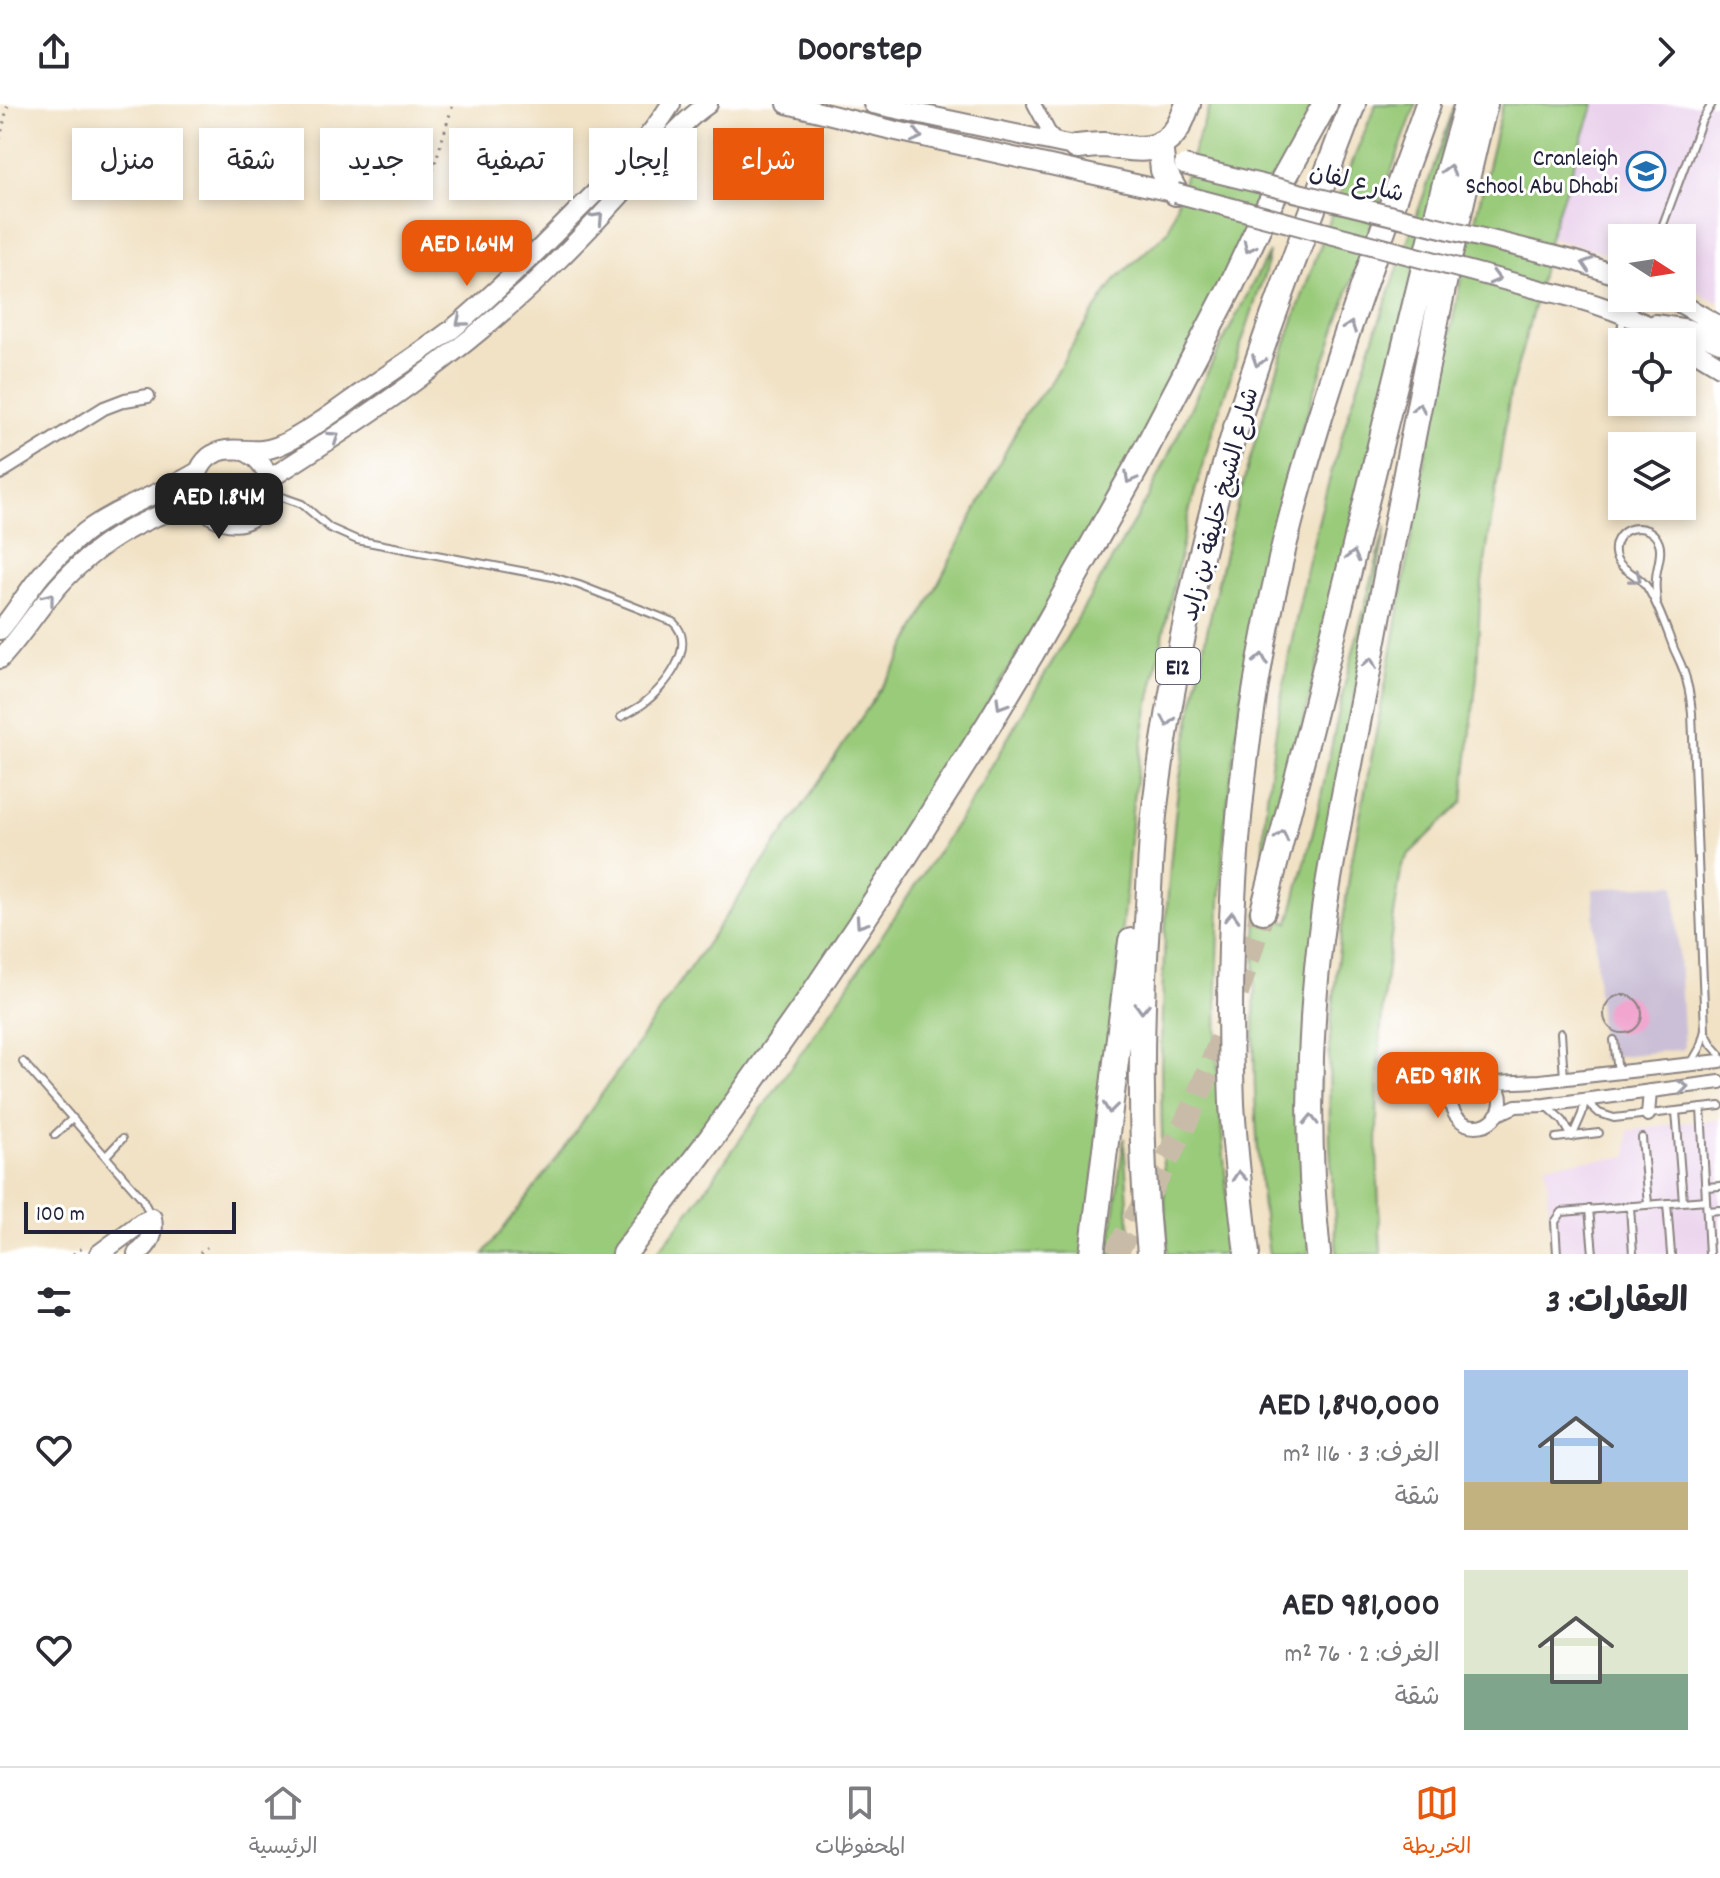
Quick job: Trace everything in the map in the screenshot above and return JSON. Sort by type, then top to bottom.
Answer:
[{"type":"highway","points":[[1176,193],[1166,178],[1175,132],[1188,104]]},
{"type":"highway","points":[[624,1254],[794,1022],[989,724],[1185,378],[1268,207],[1325,104]]},
{"type":"highway","name":"شارع الشيخ خليفة بن زايد","points":[[1150,1254],[1143,1158],[1142,993],[1154,809],[1184,635],[1234,433],[1353,104]]},
{"type":"highway","points":[[1247,1254],[1233,1108],[1230,955],[1237,840],[1251,714],[1275,587],[1313,442],[1428,104]]},
{"type":"highway","points":[[1263,911],[1467,104]]},
{"type":"highway","points":[[1318,1254],[1311,1137],[1312,1041],[1324,911],[1423,384],[1485,104]]},
{"type":"highway","points":[[1068,145],[1142,150],[1169,157]]},
{"type":"highway","points":[[1092,1254],[1130,949],[1154,809]]},
{"type":"street","points":[[0,630],[41,575],[67,548],[117,511],[199,471],[217,453],[233,449],[263,450],[295,438],[451,330],[544,245],[595,193],[642,143],[671,104]]},
{"type":"street","points":[[199,471],[196,487],[201,503],[212,516],[228,522],[252,516],[260,510],[269,486],[405,389],[481,330],[547,271],[680,127],[708,104]]},
{"type":"street","points":[[787,104],[1176,193],[1591,303],[1654,328]]},
{"type":"street","points":[[873,104],[1068,145]]},
{"type":"street","points":[[1034,104],[1049,132],[1068,145]]},
{"type":"street","name":"شارع لفان","points":[[1169,157],[1576,261],[1608,272]]},
{"type":"street","points":[[1696,312],[1720,326]]},
{"type":"street","points":[[1644,323],[1688,329],[1720,343]]},
{"type":"street","points":[[1696,351],[1720,366]]},
{"type":"street","points":[[0,473],[104,408],[148,396]]},
{"type":"street","points":[[242,450],[262,464],[269,486]]},
{"type":"street","points":[[0,659],[59,586],[99,549],[119,534],[157,515],[201,503]]},
{"type":"street","points":[[1720,1061],[1528,1082],[1493,1083],[1480,1077],[1466,1078],[1455,1087],[1451,1100],[1459,1119],[1472,1126],[1486,1124],[1496,1115],[1516,1106],[1720,1082]]},
{"type":"street","points":[[1493,1083],[1500,1098],[1496,1115]]},
{"type":"street","points":[[1648,1115],[1650,1091]]},
{"type":"street","points":[[99,1254],[152,1218],[150,1241],[137,1254]]},
{"type":"lane","points":[[1663,224],[1701,122],[1712,104]]},
{"type":"lane","points":[[1622,328],[1624,315]]},
{"type":"lane","points":[[269,486],[302,504],[330,528],[357,540],[553,577],[673,622],[682,633],[683,640],[671,673],[644,703],[621,717]]},
{"type":"lane","points":[[1657,603],[1655,582],[1659,543],[1646,529],[1626,529],[1616,543],[1618,563],[1642,579],[1657,603],[1687,681],[1692,713],[1705,1030],[1700,1048],[1690,1065]]},
{"type":"lane","points":[[1705,1030],[1720,1054]]},
{"type":"lane","points":[[1561,1033],[1564,1078]]},
{"type":"lane","points":[[1614,1040],[1618,1072]]},
{"type":"lane","points":[[23,1062],[142,1198],[152,1218]]},
{"type":"lane","points":[[1585,1100],[1610,1118],[1720,1106]]},
{"type":"lane","points":[[1572,1137],[1585,1100]]},
{"type":"lane","points":[[1545,1105],[1563,1121],[1572,1137]]},
{"type":"lane","points":[[1701,1108],[1709,1254]]},
{"type":"lane","points":[[1676,1111],[1683,1202]]},
{"type":"lane","points":[[55,1135],[73,1118]]},
{"type":"lane","points":[[1556,1138],[1599,1133]]},
{"type":"lane","points":[[1642,1138],[1648,1204]]},
{"type":"lane","points":[[106,1156],[122,1139]]},
{"type":"lane","points":[[1706,1187],[1720,1186]]},
{"type":"lane","points":[[1557,1254],[1555,1222],[1562,1212],[1706,1200]]},
{"type":"lane","points":[[1667,1203],[1671,1254]]},
{"type":"lane","points":[[1630,1206],[1633,1254]]},
{"type":"lane","points":[[1589,1209],[1593,1254]]},
{"type":"lane","points":[[1707,1211],[1720,1210]]},
{"type":"path","points":[[0,139],[8,104]]},
{"type":"path","points":[[433,170],[453,104]]},
{"type":"path","points":[[200,1253],[207,1247]]},
{"type":"shaded area","name":"Cranleigh School Abu Dhabi","points":[[1594,104],[1720,104],[1720,303],[1696,292],[1696,224],[1608,224],[1608,253],[1549,238]]},
{"type":"shaded area","points":[[1675,884],[1684,1049],[1601,1058],[1593,889]]},
{"type":"shaded area","points":[[1720,1120],[1720,1254],[1552,1254],[1546,1164],[1628,1157],[1628,1131]]},
{"type":"green space","points":[[1211,104],[1318,104],[1230,283],[1049,603],[874,890],[614,1254],[484,1254],[558,1157],[806,801],[899,661],[1024,415],[1051,382],[1115,280],[1168,231]]},
{"type":"green space","points":[[1376,104],[1416,104],[1358,262],[1294,452],[1247,655],[1225,824],[1217,988],[1218,1085],[1232,1254],[1168,1254],[1161,1086],[1163,974],[1170,863],[1183,762],[1206,638],[1243,483],[1317,254]]},
{"type":"green space","points":[[1455,104],[1259,903],[1275,737],[1293,634],[1316,531],[1363,370]]},
{"type":"green space","points":[[1503,104],[1594,104],[1549,238],[1510,393],[1480,596],[1477,676],[1463,802],[1409,854],[1402,865],[1382,1010],[1379,1059],[1377,1132],[1381,1254],[1337,1254],[1330,1146],[1329,1046],[1351,864],[1426,451],[1460,284]]},
{"type":"green space","points":[[1269,252],[1189,512],[1148,708],[1133,799],[1086,1254],[656,1254],[692,1208],[857,973],[970,803],[1150,494]]},
{"type":"green space","points":[[1386,525],[1337,790],[1309,1254],[1269,1254],[1259,1169],[1255,1084],[1257,913],[1289,923],[1315,824],[1345,683]]},
{"type":"green space","points":[[1124,1138],[1131,1254],[1109,1254]]},
{"type":"building","points":[[1623,995],[1637,1000],[1642,1014],[1637,1028],[1623,1033],[1609,1028],[1604,1014],[1609,1000]]},
{"type":"tunnel","points":[[1115,1254],[1160,1174],[1200,1091],[1228,1019],[1263,911]]},
{"type":"place","name":"Cranleigh School Abu Dhabi","points":[[1646,171]]}]
